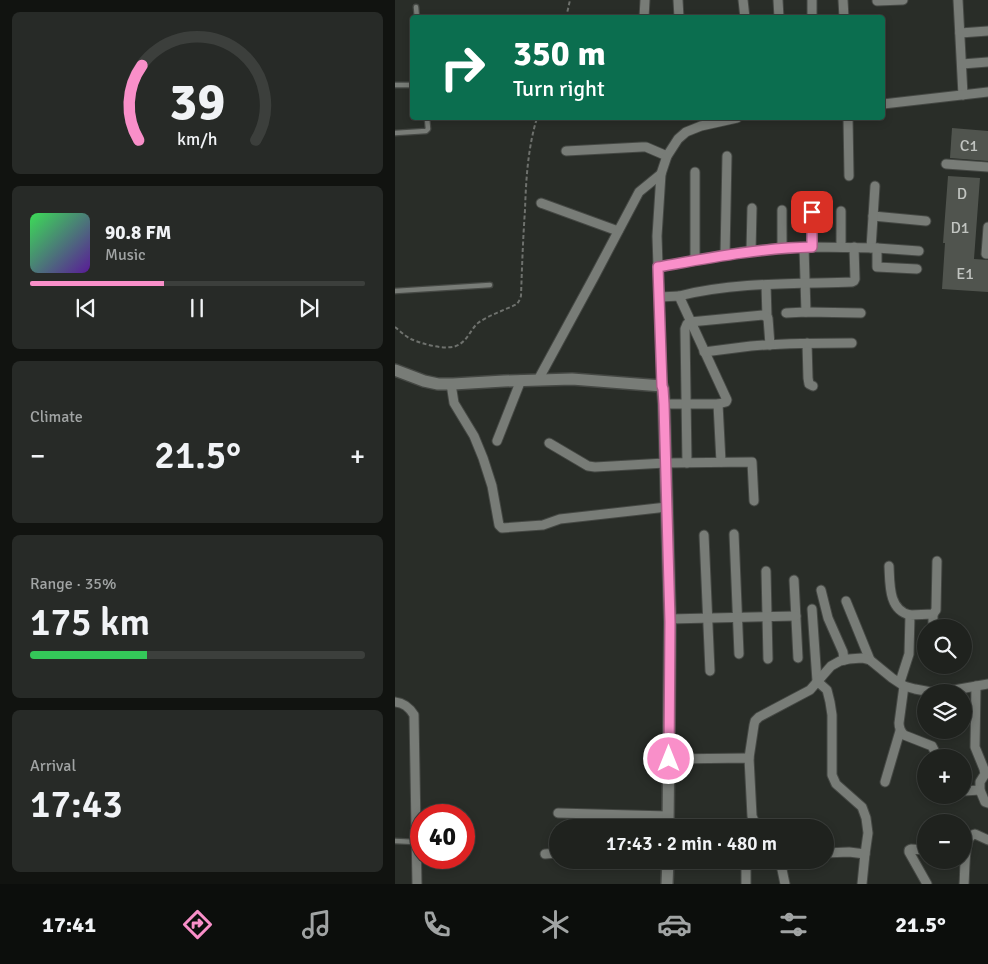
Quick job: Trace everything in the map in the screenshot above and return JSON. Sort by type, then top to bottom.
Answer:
[{"type":"street","points":[[644,15],[645,0]]},
{"type":"street","points":[[678,0],[679,15]]},
{"type":"street","points":[[743,0],[745,15]]},
{"type":"street","points":[[778,0],[779,15]]},
{"type":"street","points":[[811,0],[813,15]]},
{"type":"street","points":[[843,0],[844,15]]},
{"type":"street","points":[[877,2],[903,0]]},
{"type":"street","points":[[958,0],[963,95]]},
{"type":"street","points":[[960,33],[988,30]]},
{"type":"street","points":[[962,64],[988,62]]},
{"type":"street","points":[[885,104],[988,92]]},
{"type":"street","points":[[668,819],[669,619],[667,507],[657,236],[661,174],[667,156],[678,139],[686,132],[701,126],[728,120]]},
{"type":"street","points":[[848,120],[849,176]]},
{"type":"street","points":[[566,151],[641,146],[667,156]]},
{"type":"street","points":[[725,255],[727,156]]},
{"type":"street","points":[[946,164],[988,167]]},
{"type":"street","points":[[695,172],[695,260]]},
{"type":"street","points":[[538,380],[639,192],[661,174]]},
{"type":"street","points":[[875,186],[873,216],[874,248],[877,267],[917,269]]},
{"type":"street","points":[[541,203],[618,232]]},
{"type":"street","points":[[751,251],[752,208]]},
{"type":"street","points":[[782,210],[782,248]]},
{"type":"street","points":[[806,312],[805,284],[812,212]]},
{"type":"street","points":[[841,212],[841,247]]},
{"type":"street","points":[[873,216],[925,221]]},
{"type":"street","points":[[988,227],[986,254],[988,254]]},
{"type":"street","points":[[658,267],[751,251],[782,248],[854,247],[919,252]]},
{"type":"street","points":[[660,297],[752,285],[852,282],[854,281],[854,247]]},
{"type":"street","points":[[766,285],[770,345]]},
{"type":"street","points":[[664,404],[718,404],[727,402],[679,296]]},
{"type":"street","points":[[786,314],[806,312],[861,313]]},
{"type":"street","points":[[687,463],[685,329],[687,324],[690,322],[763,315],[767,317]]},
{"type":"street","points":[[807,343],[808,378],[809,384],[813,386]]},
{"type":"street","points":[[704,352],[770,345],[852,343]]},
{"type":"street","points":[[395,370],[438,384],[572,379],[662,386]]},
{"type":"street","points":[[497,441],[521,380]]},
{"type":"street","points":[[451,384],[454,403],[474,436],[483,458],[492,486],[499,524],[502,528],[543,525],[560,519],[667,507]]},
{"type":"street","points":[[718,404],[721,462]]},
{"type":"street","points":[[549,443],[589,466],[595,467],[665,463],[752,462],[754,501]]},
{"type":"street","points":[[734,534],[739,654]]},
{"type":"street","points":[[704,535],[709,671]]},
{"type":"street","points":[[933,619],[933,614],[936,610],[937,561]]},
{"type":"street","points":[[889,566],[890,589],[892,598],[898,608],[910,615],[933,614]]},
{"type":"street","points":[[766,571],[768,659]]},
{"type":"street","points":[[794,580],[798,658]]},
{"type":"street","points":[[821,590],[828,618],[843,652],[844,660]]},
{"type":"street","points":[[846,600],[870,660]]},
{"type":"street","points":[[812,609],[817,681],[827,690],[833,715],[832,775],[836,784],[862,806],[866,818],[868,833],[862,884]]},
{"type":"street","points":[[885,782],[900,731],[902,684],[909,654],[910,615]]},
{"type":"street","points":[[669,619],[796,616]]},
{"type":"street","points":[[753,819],[749,758],[755,721],[759,717],[810,690],[831,666],[844,660],[862,658],[870,660],[902,684],[931,692],[988,684]]},
{"type":"street","points":[[976,686],[975,747],[985,774],[980,782],[980,790],[985,802],[988,803]]},
{"type":"street","points":[[395,702],[402,703],[410,708],[413,715],[415,804]]},
{"type":"street","points":[[900,731],[904,735],[932,746],[934,749]]},
{"type":"street","points":[[669,759],[749,758]]},
{"type":"street","points":[[972,790],[980,790]]},
{"type":"street","points":[[558,814],[627,819]]},
{"type":"street","points":[[972,836],[975,834],[988,840]]},
{"type":"street","points":[[917,850],[909,852],[917,866]]},
{"type":"street","points":[[834,853],[865,854]]},
{"type":"street","points":[[545,854],[549,854]]},
{"type":"street","points":[[417,869],[417,884]]},
{"type":"street","points":[[667,884],[668,869]]},
{"type":"street","points":[[745,869],[746,884]]},
{"type":"street","points":[[781,869],[785,884]]},
{"type":"street","points":[[919,869],[927,884]]},
{"type":"street","points":[[965,869],[965,884]]},
{"type":"lane","points":[[416,7],[417,15]]},
{"type":"lane","points":[[395,86],[410,85]]},
{"type":"lane","points":[[395,133],[426,131],[428,129],[427,120]]},
{"type":"lane","points":[[395,291],[490,285]]},
{"type":"lane","points":[[395,841],[410,842]]},
{"type":"path","points":[[567,15],[570,0]]},
{"type":"path","points":[[395,327],[409,338],[422,343],[450,348],[459,345],[479,323],[517,304],[521,296],[526,184],[530,146],[536,120]]},
{"type":"building","points":[[952,128],[988,131],[988,161],[950,158]]},
{"type":"building","points":[[948,176],[980,178],[974,259],[988,260],[988,292],[942,289]]},
{"type":"route","points":[[669,759],[670,622],[658,267],[742,252],[812,247],[812,212]]}]
